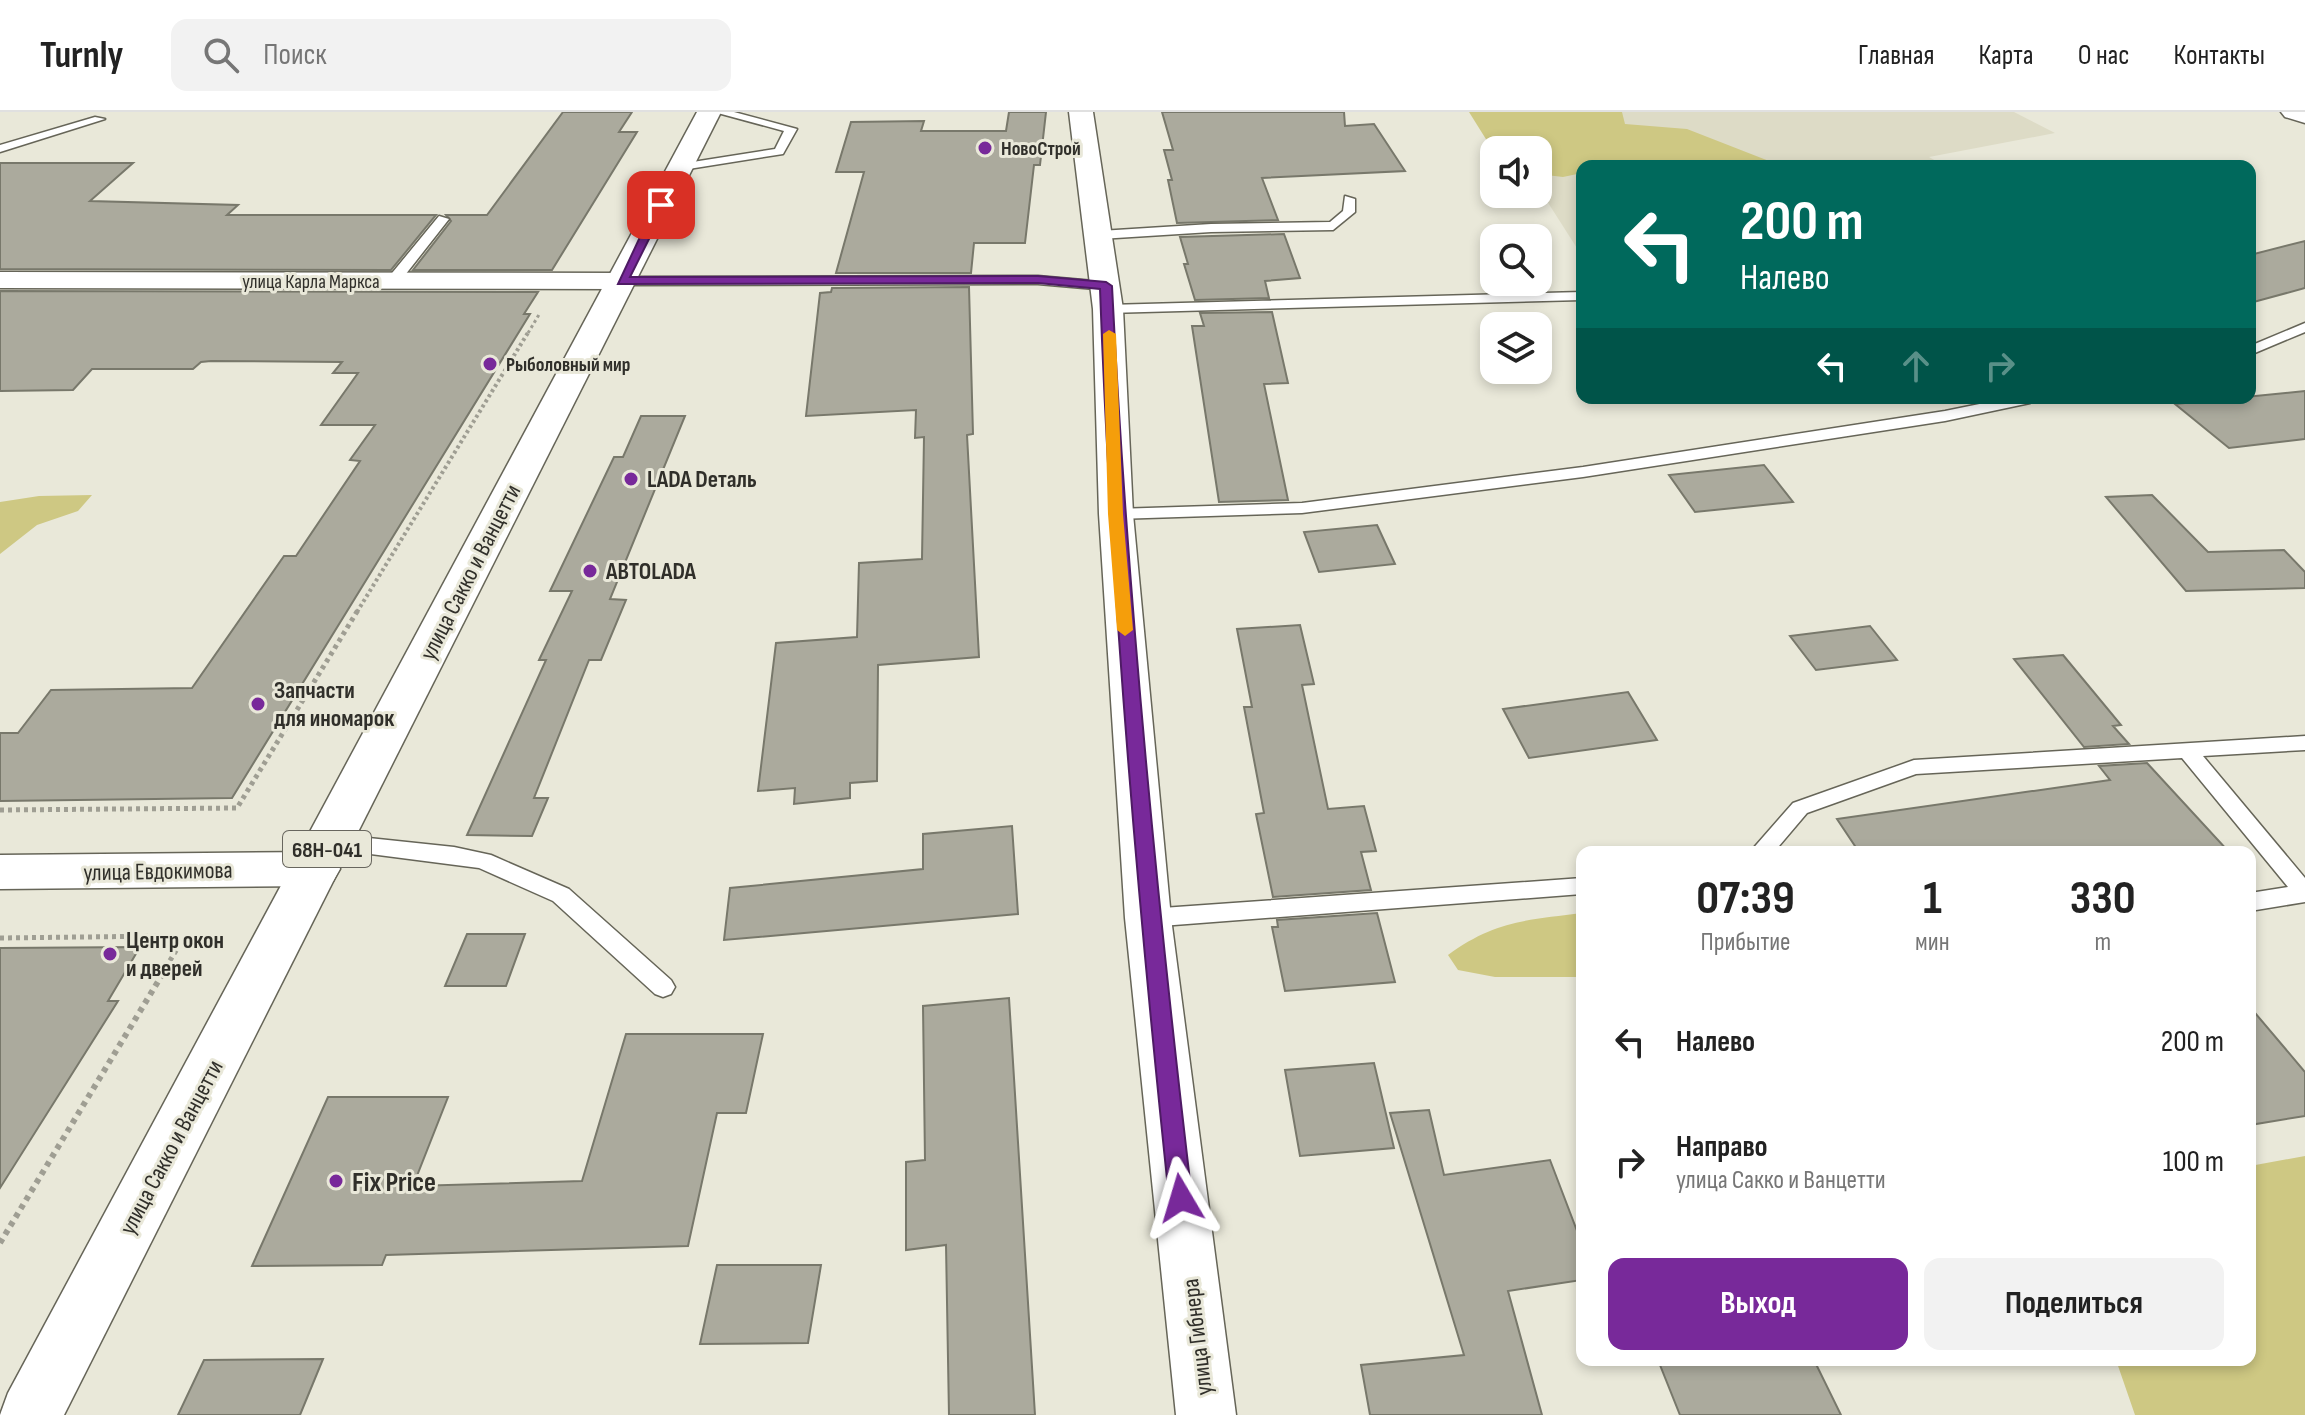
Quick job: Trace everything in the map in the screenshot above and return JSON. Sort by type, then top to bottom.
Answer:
[{"type":"main road","name":"улица Сакко и Ванцетти","points":[[30,1415],[709,112]]},
{"type":"street","name":"улица Гибнера","points":[[1081,112],[1107,297],[1116,514],[1148,918],[1206,1415]]},
{"type":"street","points":[[2293,112],[2305,116]]},
{"type":"street","name":"улица Карла Маркса","points":[[1,280],[622,281]]},
{"type":"street","name":"улица Евдокимова","points":[[0,872],[324,855]]},
{"type":"lane","points":[[680,168],[779,152],[791,129],[720,112]]},
{"type":"lane","points":[[0,149],[99,119]]},
{"type":"lane","points":[[1100,235],[1211,228],[1333,226],[1349,212],[1349,199]]},
{"type":"lane","points":[[393,281],[443,219]]},
{"type":"lane","points":[[622,281],[1038,280],[1107,297],[1576,296]]},
{"type":"lane","points":[[2256,348],[2305,327]]},
{"type":"lane","points":[[1116,514],[1302,508],[1583,472],[1945,416],[2002,404]]},
{"type":"lane","points":[[1766,846],[1800,808],[1914,767],[2305,743]]},
{"type":"lane","points":[[2186,749],[2305,893],[2256,901]]},
{"type":"lane","points":[[324,855],[454,855],[483,861],[561,895],[663,987]]},
{"type":"lane","points":[[1148,918],[1576,886]]},
{"type":"path","points":[[0,810],[237,808],[542,310],[526,310]]},
{"type":"path","points":[[0,938],[164,936],[177,949],[0,1243]]},
{"type":"shaded area","points":[[1469,112],[1622,112],[1625,124],[1687,129],[1766,160],[1576,160],[1576,174],[1552,176],[1552,136],[1484,136]]},
{"type":"shaded area","points":[[1489,112],[2014,112],[2055,133],[1929,157],[1934,160],[1576,160],[1576,247],[1551,208],[1552,136],[1520,136]]},
{"type":"shaded area","points":[[92,495],[78,511],[37,525],[0,554],[0,502],[39,496]]},
{"type":"shaded area","points":[[1576,914],[1576,977],[1495,977],[1458,970],[1448,955],[1481,935],[1528,920]]},
{"type":"shaded area","points":[[2305,1156],[2305,1415],[2135,1415],[2118,1366],[2256,1366],[2256,1165]]},
{"type":"building","points":[[563,112],[632,112],[619,132],[637,132],[552,270],[413,270],[451,221],[446,215],[487,215]]},
{"type":"building","points":[[1009,112],[1046,112],[1040,165],[1034,165],[1025,243],[974,243],[971,273],[836,273],[864,172],[836,172],[851,122],[924,121],[921,131],[1006,131]]},
{"type":"building","points":[[1162,112],[1344,112],[1345,126],[1374,124],[1405,171],[1262,178],[1278,220],[1177,223],[1168,180],[1172,180],[1164,150],[1173,150]]},
{"type":"building","points":[[0,163],[133,163],[90,201],[238,205],[227,215],[436,215],[391,270],[0,269]]},
{"type":"building","points":[[1284,234],[1300,278],[1265,281],[1269,298],[1195,300],[1180,237]]},
{"type":"building","points":[[2305,241],[2305,288],[2256,301],[2256,253]]},
{"type":"building","points":[[969,287],[973,434],[967,435],[979,657],[878,665],[877,781],[850,783],[850,798],[794,804],[795,788],[758,791],[776,643],[857,637],[859,563],[922,559],[924,437],[915,438],[916,410],[806,416],[820,293],[831,292],[832,288]]},
{"type":"building","points":[[0,291],[538,292],[524,314],[530,314],[232,798],[0,801],[0,733],[18,733],[51,690],[192,688],[284,556],[296,556],[360,461],[350,460],[375,425],[321,425],[358,373],[333,373],[342,362],[211,361],[201,362],[193,369],[92,369],[73,390],[0,391]]},
{"type":"building","points":[[1272,312],[1288,383],[1264,384],[1288,500],[1219,502],[1192,326],[1204,326],[1200,313]]},
{"type":"building","points":[[2305,391],[2305,439],[2229,448],[2175,404],[2256,404],[2256,396]]},
{"type":"building","points":[[641,416],[685,416],[610,599],[626,600],[601,660],[589,660],[534,798],[548,798],[532,836],[467,835],[546,660],[539,660],[572,591],[550,591],[614,457],[623,457]]},
{"type":"building","points":[[1764,465],[1793,502],[1695,512],[1669,475]]},
{"type":"building","points":[[2152,495],[2208,552],[2284,550],[2305,572],[2305,588],[2186,591],[2106,497]]},
{"type":"building","points":[[1377,525],[1395,564],[1319,572],[1304,532]]},
{"type":"building","points":[[1300,625],[1314,684],[1302,685],[1328,809],[1364,806],[1376,851],[1361,852],[1371,890],[1273,897],[1256,814],[1264,813],[1244,707],[1252,707],[1237,629]]},
{"type":"building","points":[[1870,626],[1897,660],[1816,670],[1790,636]]},
{"type":"building","points":[[2063,655],[2121,725],[2113,726],[2129,744],[2084,747],[2014,659]]},
{"type":"building","points":[[1628,692],[1657,740],[1529,758],[1503,709]]},
{"type":"building","points":[[2147,763],[2223,846],[1855,846],[1837,819],[2110,780],[2099,766]]},
{"type":"building","points":[[1012,826],[1018,914],[724,940],[730,888],[923,869],[923,834]]},
{"type":"building","points":[[1377,913],[1395,982],[1285,991],[1272,927],[1278,927],[1277,920]]},
{"type":"building","points":[[467,934],[525,934],[506,986],[445,986]]},
{"type":"building","points":[[140,947],[108,1001],[118,1001],[0,1188],[0,948]]},
{"type":"building","points":[[1009,998],[1035,1415],[949,1415],[946,1245],[906,1250],[906,1162],[925,1160],[923,1006]]},
{"type":"building","points":[[2256,1014],[2305,1072],[2305,1116],[2256,1124]]},
{"type":"building","points":[[626,1034],[763,1034],[746,1113],[717,1113],[688,1246],[386,1255],[382,1265],[252,1266],[328,1097],[448,1097],[413,1186],[582,1181]]},
{"type":"building","points":[[1374,1063],[1394,1148],[1300,1156],[1285,1070]]},
{"type":"building","points":[[1429,1110],[1444,1175],[1550,1160],[1576,1228],[1576,1281],[1508,1291],[1542,1415],[1370,1415],[1361,1365],[1464,1355],[1390,1113]]},
{"type":"building","points":[[717,1265],[821,1265],[808,1343],[700,1344]]},
{"type":"building","points":[[323,1359],[300,1415],[178,1415],[204,1360]]},
{"type":"building","points":[[1660,1366],[1817,1366],[1841,1415],[1680,1415]]},
{"type":"slow traffic","points":[[1109,334],[1116,514],[1125,630]]},
{"type":"place","name":"НовоСтрой","points":[[985,148]]},
{"type":"place","name":"Рыболовный мир","points":[[490,364]]},
{"type":"place","name":"LADA Dеталь","points":[[631,479]]},
{"type":"place","name":"АВТОLADA","points":[[590,571]]},
{"type":"place","name":"Запчасти для иномарок","points":[[258,704]]},
{"type":"place","name":"Центр окон и дверей","points":[[110,954]]},
{"type":"place","name":"Fix Price","points":[[336,1181]]},
{"type":"route","points":[[661,205],[622,281],[1038,280],[1106,286],[1116,514],[1148,918],[1181,1198]]}]
